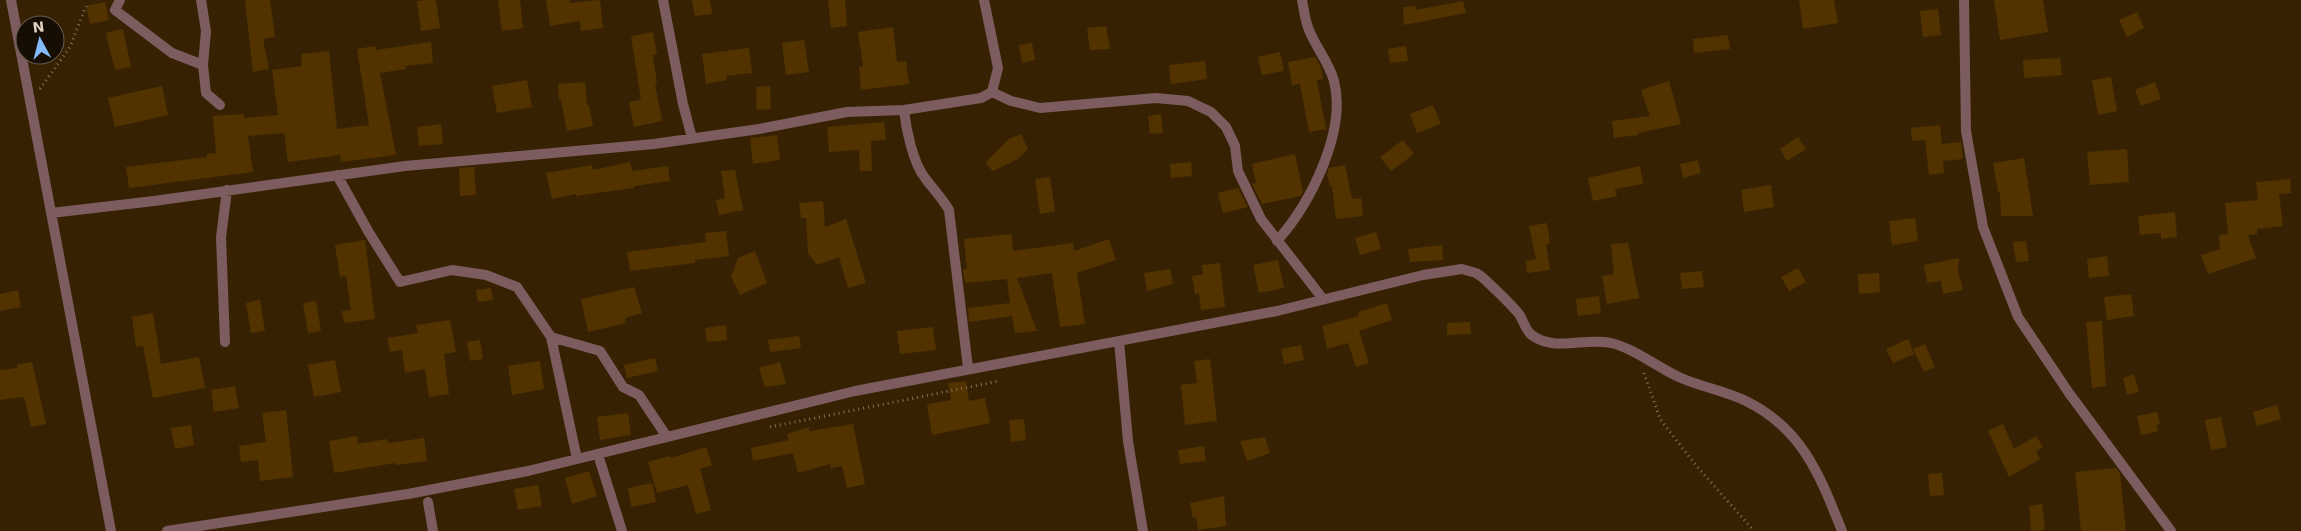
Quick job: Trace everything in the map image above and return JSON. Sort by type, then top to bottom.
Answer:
[{"type":"street","points":[[11,0],[111,531]]},
{"type":"street","points":[[120,0],[115,10],[138,29],[172,53],[203,65]]},
{"type":"street","points":[[201,0],[206,31],[203,65],[206,93],[220,105]]},
{"type":"street","points":[[664,0],[683,104],[692,138]]},
{"type":"street","points":[[51,213],[405,166],[654,144],[759,129],[847,112],[904,110],[981,98],[992,92],[998,68],[984,0]]},
{"type":"street","points":[[1277,241],[1293,223],[1316,178],[1331,146],[1337,114],[1334,83],[1328,62],[1309,30],[1302,0]]},
{"type":"street","points":[[1964,0],[1966,131],[1983,227],[2018,317],[2069,392],[2171,531]]},
{"type":"street","points":[[992,92],[1011,101],[1040,108],[1156,98],[1188,101],[1198,104],[1211,112],[1226,127],[1234,146],[1238,171],[1245,190],[1261,219],[1323,298]]},
{"type":"street","points":[[904,110],[907,133],[924,177],[939,194],[949,210],[968,368]]},
{"type":"street","points":[[337,175],[368,231],[400,282],[452,270],[486,274],[517,287],[551,337],[576,459]]},
{"type":"street","points":[[225,342],[221,237],[227,190]]},
{"type":"street","points":[[167,531],[408,494],[528,471],[855,391],[968,368],[1277,311],[1323,298],[1423,275],[1448,271],[1471,271],[1482,277],[1520,316],[1528,332],[1534,337],[1557,344],[1609,342],[1623,346],[1638,356],[1681,378],[1745,401],[1770,416],[1801,446],[1818,471],[1842,531]]},
{"type":"street","points":[[551,337],[600,351],[623,387],[639,395],[668,437]]},
{"type":"street","points":[[1119,341],[1128,441],[1143,531]]},
{"type":"street","points":[[600,461],[622,531]]},
{"type":"street","points":[[428,502],[433,531]]},
{"type":"path","points":[[30,102],[70,47],[86,6]]},
{"type":"path","points":[[1638,356],[1660,419],[1694,463],[1754,531]]},
{"type":"building","points":[[245,0],[270,0],[275,37],[263,39],[269,69],[253,72]]},
{"type":"building","points":[[436,0],[440,28],[421,31],[417,1]]},
{"type":"building","points":[[498,0],[520,0],[523,28],[502,31]]},
{"type":"building","points":[[546,0],[570,0],[570,3],[600,0],[603,28],[581,31],[580,21],[550,26]]},
{"type":"building","points":[[692,0],[710,0],[712,14],[695,16]]},
{"type":"building","points":[[828,0],[845,0],[847,26],[831,28]]},
{"type":"building","points":[[1799,0],[1834,0],[1838,23],[1803,29]]},
{"type":"building","points":[[1994,0],[2043,0],[2048,32],[2000,40]]},
{"type":"building","points":[[1463,1],[1466,13],[1404,25],[1403,7],[1416,6],[1416,10]]},
{"type":"building","points":[[105,2],[109,20],[90,24],[86,6]]},
{"type":"building","points":[[1938,9],[1941,35],[1923,37],[1920,11]]},
{"type":"building","points":[[2137,12],[2144,28],[2127,37],[2119,20]]},
{"type":"building","points":[[1106,26],[1110,49],[1090,50],[1087,28]]},
{"type":"building","points":[[893,27],[897,62],[906,61],[909,84],[861,90],[859,67],[863,66],[858,32]]},
{"type":"building","points":[[123,29],[131,67],[115,70],[106,33]]},
{"type":"building","points":[[653,32],[657,54],[653,55],[657,84],[655,84],[662,121],[634,127],[629,102],[641,100],[631,36]]},
{"type":"building","points":[[1728,35],[1730,49],[1694,53],[1693,39]]},
{"type":"building","points":[[804,40],[809,72],[786,75],[782,43]]},
{"type":"building","points":[[431,42],[433,63],[405,66],[406,69],[380,73],[396,155],[341,162],[340,155],[288,162],[284,133],[248,136],[253,172],[129,188],[126,167],[207,157],[207,154],[216,153],[213,116],[244,114],[244,118],[278,115],[272,70],[302,66],[301,54],[329,51],[337,129],[369,125],[357,49],[375,46],[376,50]]},
{"type":"building","points":[[1032,43],[1035,60],[1022,63],[1019,45]]},
{"type":"building","points":[[1406,46],[1408,61],[1390,63],[1388,49]]},
{"type":"building","points":[[749,48],[752,73],[726,76],[727,80],[706,84],[702,54]]},
{"type":"building","points":[[1280,52],[1284,71],[1262,75],[1258,57]]},
{"type":"building","points":[[1315,57],[1321,67],[1323,79],[1317,80],[1326,129],[1309,132],[1300,84],[1292,85],[1288,62]]},
{"type":"building","points":[[2060,58],[2062,75],[2024,78],[2023,60]]},
{"type":"building","points":[[1205,61],[1207,79],[1171,84],[1169,65]]},
{"type":"building","points":[[2111,77],[2117,111],[2098,115],[2092,80]]},
{"type":"building","points":[[527,80],[532,107],[497,113],[492,86]]},
{"type":"building","points":[[1669,81],[1681,124],[1638,133],[1638,135],[1614,138],[1612,121],[1650,116],[1641,90]]},
{"type":"building","points":[[585,82],[587,105],[589,105],[593,126],[567,131],[561,100],[559,100],[558,84]]},
{"type":"building","points":[[2155,82],[2161,99],[2141,106],[2135,90]]},
{"type":"building","points":[[162,86],[168,115],[115,127],[108,98]]},
{"type":"building","points":[[770,86],[771,109],[757,110],[756,87]]},
{"type":"building","points":[[1433,105],[1441,124],[1417,133],[1410,114]]},
{"type":"building","points":[[1161,114],[1163,133],[1150,134],[1148,116]]},
{"type":"building","points":[[884,122],[886,140],[871,141],[872,171],[860,171],[859,150],[829,152],[827,127]]},
{"type":"building","points":[[441,124],[443,144],[419,146],[417,127]]},
{"type":"building","points":[[1940,125],[1942,144],[1961,142],[1963,159],[1943,161],[1944,173],[1929,175],[1925,140],[1912,141],[1911,128]]},
{"type":"building","points":[[1021,134],[1028,149],[1018,159],[993,171],[985,163],[1009,139]]},
{"type":"building","points":[[777,135],[780,160],[753,164],[750,138]]},
{"type":"building","points":[[1798,137],[1806,149],[1787,161],[1780,149]]},
{"type":"building","points":[[1403,140],[1414,154],[1391,171],[1380,157]]},
{"type":"building","points":[[2127,149],[2129,182],[2090,185],[2087,152]]},
{"type":"building","points":[[1295,154],[1303,191],[1301,196],[1262,204],[1252,184],[1256,183],[1252,164]]},
{"type":"building","points":[[2024,158],[2033,216],[2001,216],[2000,192],[1998,192],[1993,163]]},
{"type":"building","points":[[1698,160],[1701,173],[1683,178],[1680,164]]},
{"type":"building","points":[[630,162],[632,171],[668,166],[670,181],[552,199],[546,173],[592,165],[593,170]]},
{"type":"building","points":[[1191,162],[1192,176],[1171,178],[1170,164]]},
{"type":"building","points":[[1345,165],[1352,199],[1361,198],[1363,216],[1336,219],[1332,186],[1330,186],[1327,174],[1329,168]]},
{"type":"building","points":[[1640,166],[1643,184],[1615,189],[1617,196],[1593,201],[1588,178]]},
{"type":"building","points":[[474,167],[476,195],[460,196],[459,168]]},
{"type":"building","points":[[735,170],[743,210],[719,215],[716,200],[725,198],[721,171]]},
{"type":"building","points":[[1050,177],[1055,211],[1040,214],[1035,179]]},
{"type":"building","points":[[2290,179],[2291,193],[2279,194],[2283,226],[2257,229],[2257,234],[2248,235],[2256,258],[2208,274],[2201,255],[2220,249],[2219,235],[2228,234],[2225,203],[2258,200],[2256,182]]},
{"type":"building","points":[[1771,185],[1774,207],[1744,212],[1741,190]]},
{"type":"building","points":[[1238,188],[1248,207],[1223,213],[1218,193]]},
{"type":"building","points":[[823,201],[825,227],[846,219],[866,283],[848,288],[839,257],[817,265],[808,253],[806,218],[801,218],[799,203]]},
{"type":"building","points":[[2175,212],[2177,237],[2161,239],[2161,233],[2140,235],[2138,216]]},
{"type":"building","points":[[1915,218],[1918,241],[1892,245],[1889,221]]},
{"type":"building","points":[[1547,223],[1550,243],[1546,244],[1550,270],[1527,273],[1526,261],[1536,259],[1529,226]]},
{"type":"building","points":[[726,231],[729,256],[695,260],[695,263],[630,271],[627,252],[706,242],[705,233]]},
{"type":"building","points":[[1376,232],[1381,249],[1360,255],[1355,238]]},
{"type":"building","points":[[1012,234],[1013,251],[1073,243],[1074,251],[1109,239],[1116,260],[1077,273],[1085,324],[1060,327],[1052,273],[1017,278],[1037,331],[1015,333],[1012,316],[969,322],[968,308],[1010,303],[1007,279],[965,283],[963,269],[967,269],[964,239]]},
{"type":"building","points":[[365,240],[375,319],[344,323],[342,311],[351,310],[346,276],[340,277],[335,245]]},
{"type":"building","points":[[2026,241],[2029,261],[2016,262],[2013,242]]},
{"type":"building","points":[[1628,243],[1639,298],[1607,304],[1602,276],[1614,274],[1611,244]]},
{"type":"building","points":[[1442,245],[1443,260],[1410,262],[1408,249]]},
{"type":"building","points":[[755,251],[767,283],[740,295],[731,277],[738,258]]},
{"type":"building","points":[[2107,256],[2109,276],[2089,278],[2087,259]]},
{"type":"building","points":[[1959,258],[1958,271],[1963,290],[1943,294],[1941,281],[1927,283],[1924,265]]},
{"type":"building","points":[[1278,260],[1284,288],[1259,293],[1253,265]]},
{"type":"building","points":[[1220,263],[1225,307],[1201,310],[1199,293],[1195,294],[1192,276],[1203,274],[1202,265]]},
{"type":"building","points":[[1798,268],[1806,282],[1789,291],[1781,277]]},
{"type":"building","points":[[1170,269],[1173,284],[1147,291],[1144,273]]},
{"type":"building","points":[[1702,271],[1704,287],[1682,289],[1680,273]]},
{"type":"building","points":[[1879,273],[1880,292],[1859,294],[1858,274]]},
{"type":"building","points":[[634,287],[642,313],[625,318],[626,323],[588,332],[581,299]]},
{"type":"building","points":[[491,288],[493,300],[478,302],[476,290]]},
{"type":"building","points":[[18,290],[21,307],[0,311],[0,294]]},
{"type":"building","points":[[2131,294],[2134,316],[2107,320],[2104,297]]},
{"type":"building","points":[[1599,296],[1601,313],[1578,316],[1576,299]]},
{"type":"building","points":[[260,300],[265,331],[251,333],[246,303]]},
{"type":"building","points":[[316,301],[321,331],[308,333],[303,303]]},
{"type":"building","points":[[1387,303],[1392,320],[1359,331],[1369,363],[1356,367],[1348,343],[1327,349],[1322,326],[1359,316],[1358,312]]},
{"type":"building","points":[[153,313],[161,364],[199,357],[205,388],[153,398],[143,346],[136,347],[132,317]]},
{"type":"building","points":[[450,320],[456,352],[444,354],[449,394],[429,397],[425,369],[405,373],[402,350],[390,352],[387,338],[418,333],[416,325]]},
{"type":"building","points":[[2102,321],[2106,386],[2092,388],[2086,322]]},
{"type":"building","points":[[1470,322],[1471,334],[1447,335],[1447,323]]},
{"type":"building","points":[[726,325],[727,340],[707,342],[705,328]]},
{"type":"building","points":[[933,327],[936,350],[900,354],[897,331]]},
{"type":"building","points":[[799,336],[801,348],[770,352],[768,340]]},
{"type":"building","points":[[1908,339],[1914,354],[1893,363],[1886,349]]},
{"type":"building","points":[[480,340],[483,359],[470,361],[467,342]]},
{"type":"building","points":[[1925,344],[1935,367],[1924,372],[1913,349]]},
{"type":"building","points":[[1301,345],[1304,360],[1284,364],[1281,349]]},
{"type":"building","points":[[655,358],[658,371],[627,378],[624,365]]},
{"type":"building","points":[[1210,359],[1217,421],[1185,425],[1181,385],[1197,383],[1194,361]]},
{"type":"building","points":[[335,360],[341,392],[314,397],[308,365]]},
{"type":"building","points":[[540,361],[544,389],[512,395],[508,366]]},
{"type":"building","points":[[32,362],[46,424],[31,427],[24,397],[0,400],[0,370],[17,368],[17,365]]},
{"type":"building","points":[[780,362],[786,384],[765,387],[759,368]]},
{"type":"building","points":[[2134,374],[2139,392],[2127,395],[2123,378]]},
{"type":"building","points":[[966,381],[969,401],[985,398],[990,423],[932,435],[927,404],[951,400],[948,383]]},
{"type":"building","points":[[235,386],[239,408],[214,412],[211,390]]},
{"type":"building","points":[[2277,405],[2281,419],[2257,426],[2253,412]]},
{"type":"building","points":[[286,410],[293,477],[260,481],[258,460],[241,462],[239,446],[266,442],[262,413]]},
{"type":"building","points":[[2157,412],[2160,424],[2157,425],[2158,431],[2141,435],[2137,416]]},
{"type":"building","points":[[628,413],[631,435],[600,440],[597,417]]},
{"type":"building","points":[[2221,417],[2227,447],[2211,450],[2205,420]]},
{"type":"building","points":[[1024,419],[1026,440],[1011,442],[1009,420]]},
{"type":"building","points":[[853,424],[865,484],[847,488],[842,466],[831,468],[830,464],[798,473],[793,453],[753,461],[751,448],[789,440],[787,434],[809,427],[810,431]]},
{"type":"building","points":[[2003,424],[2014,449],[2036,436],[2043,447],[2036,451],[2040,459],[2009,477],[1988,431]]},
{"type":"building","points":[[191,425],[194,445],[175,449],[171,428]]},
{"type":"building","points":[[357,436],[358,444],[387,439],[388,443],[424,438],[427,461],[396,465],[395,463],[334,473],[329,441]]},
{"type":"building","points":[[1265,437],[1270,453],[1247,461],[1240,441]]},
{"type":"building","points":[[1204,446],[1206,461],[1180,464],[1178,450]]},
{"type":"building","points":[[706,447],[712,465],[700,469],[711,510],[696,514],[688,485],[657,493],[648,462],[670,456],[671,458]]},
{"type":"building","points":[[2116,468],[2120,474],[2126,531],[2081,531],[2075,472]]},
{"type":"building","points":[[589,471],[597,496],[572,504],[565,478]]},
{"type":"building","points":[[1942,473],[1944,495],[1930,496],[1928,474]]},
{"type":"building","points":[[652,483],[656,502],[631,507],[628,488]]},
{"type":"building","points":[[538,485],[542,506],[518,510],[514,489]]},
{"type":"building","points":[[1224,496],[1226,526],[1198,530],[1196,517],[1193,518],[1190,503]]},
{"type":"building","points":[[2042,504],[2045,530],[2031,531],[2029,506]]}]
